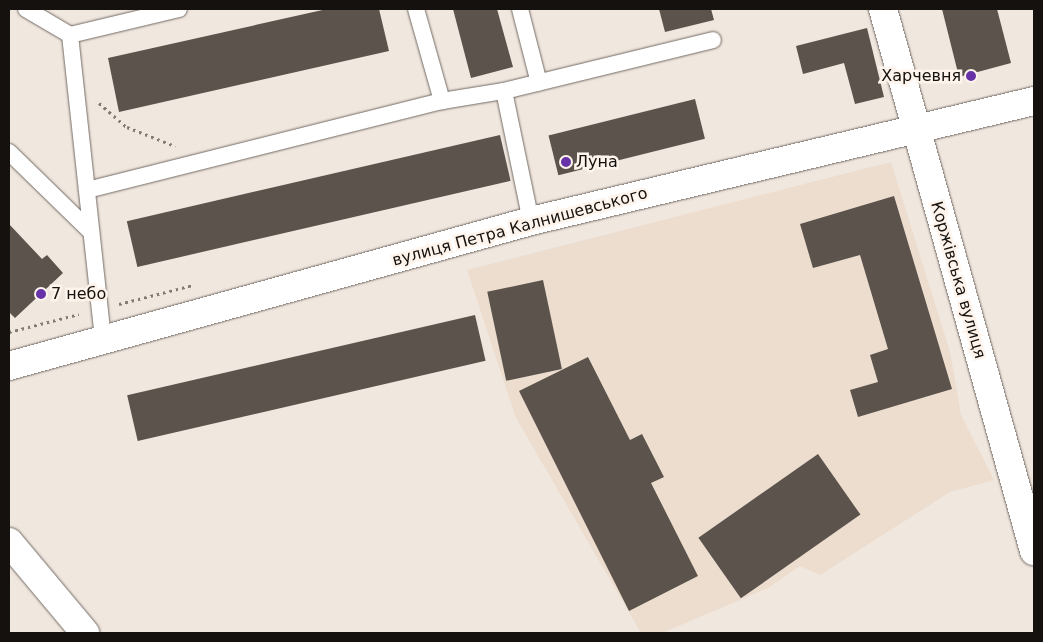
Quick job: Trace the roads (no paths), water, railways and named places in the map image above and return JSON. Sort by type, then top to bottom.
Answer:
[{"type":"street","name":"Коржівська вулиця","points":[[883,9],[1034,550]]},
{"type":"street","name":"вулиця Петра Калнишевського","points":[[9,366],[531,221],[1034,102]]},
{"type":"street","points":[[9,542],[85,633]]},
{"type":"lane","points":[[26,9],[70,36]]},
{"type":"lane","points":[[70,36],[127,16],[179,9]]},
{"type":"lane","points":[[416,9],[442,101]]},
{"type":"lane","points":[[520,9],[539,83]]},
{"type":"lane","points":[[70,36],[103,340]]},
{"type":"lane","points":[[87,190],[442,101],[504,91],[713,40]]},
{"type":"lane","points":[[504,91],[531,221]]},
{"type":"lane","points":[[9,152],[91,232]]},
{"type":"place","name":"Харчевня","points":[[971,76]]},
{"type":"place","name":"Луна","points":[[566,162]]},
{"type":"place","name":"7 небо","points":[[41,294]]}]
